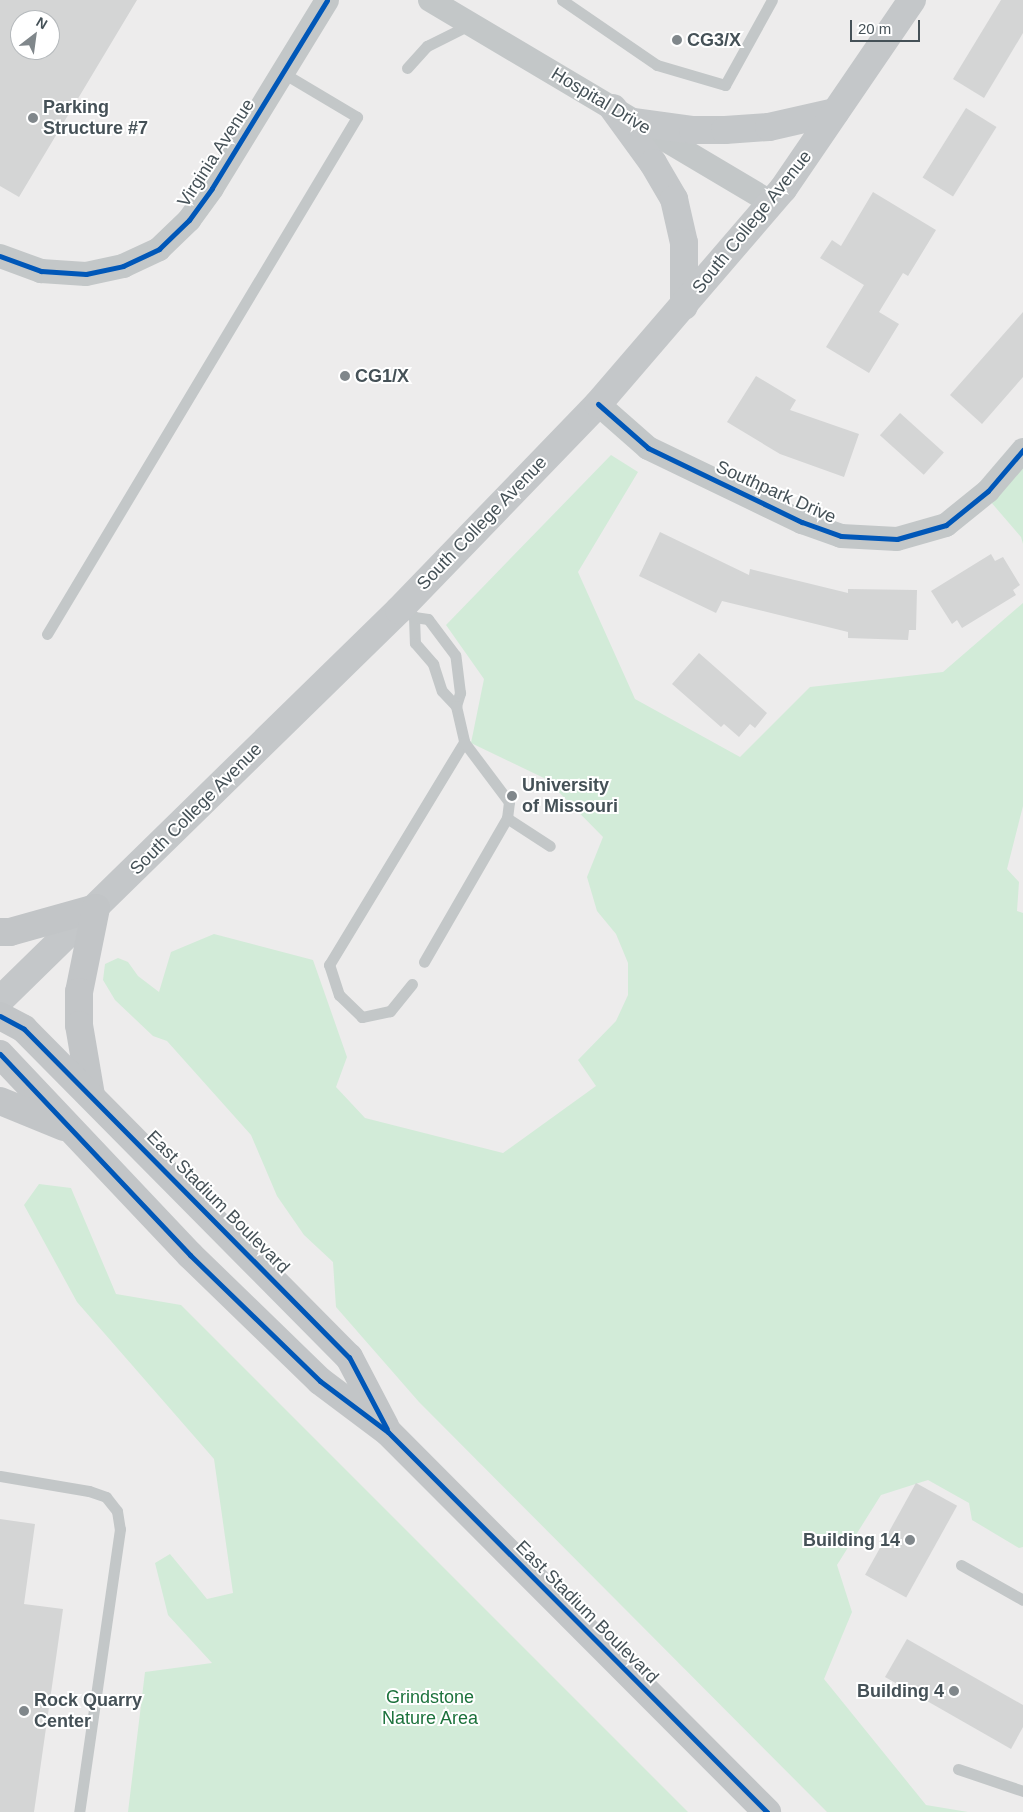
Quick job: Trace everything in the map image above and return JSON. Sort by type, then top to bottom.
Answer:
[{"type":"main road","name":"South College Avenue","points":[[0,1000],[409,611],[598,404],[772,203],[912,0]]},
{"type":"main road","points":[[624,115],[694,130],[725,130],[769,127],[836,112]]},
{"type":"main road","points":[[624,115],[674,199],[684,243],[684,306]]},
{"type":"main road","points":[[0,932],[10,932],[96,908],[79,992],[79,1025],[91,1095]]},
{"type":"main road","name":"East Stadium Boulevard","points":[[0,1016],[24,1029],[349,1356],[388,1432]]},
{"type":"main road","name":"East Stadium Boulevard","points":[[0,1054],[190,1255],[320,1382],[388,1432],[767,1812]]},
{"type":"main road","points":[[0,1102],[72,1130]]},
{"type":"street","name":"Virginia Avenue","points":[[0,256],[41,271],[86,274],[124,266],[159,249],[189,220],[212,188],[327,0]]},
{"type":"street","name":"Hospital Drive","points":[[430,0],[772,203]]},
{"type":"street","name":"Southpark Drive","points":[[598,404],[648,448],[802,522],[841,536],[897,539],[946,525],[988,491],[1023,450]]},
{"type":"lane","points":[[562,0],[657,65],[725,85],[772,0]]},
{"type":"lane","points":[[407,68],[428,46],[470,24]]},
{"type":"lane","points":[[47,634],[357,117],[283,73]]},
{"type":"lane","points":[[409,611],[415,643],[433,664],[442,691],[456,706]]},
{"type":"lane","points":[[409,611],[428,619],[455,655],[460,693],[456,706],[464,742],[509,802],[507,818],[424,962]]},
{"type":"lane","points":[[412,984],[390,1011],[362,1017],[339,995],[329,965],[464,742]]},
{"type":"lane","points":[[507,818],[550,846]]},
{"type":"lane","points":[[0,1476],[89,1491],[106,1497],[117,1511],[120,1529],[79,1812]]},
{"type":"lane","points":[[961,1565],[1023,1600]]},
{"type":"lane","points":[[958,1769],[1023,1790]]},
{"type":"green space","points":[[611,455],[638,472],[578,572],[635,699],[740,757],[810,687],[943,672],[1023,603],[1023,806],[1007,869],[1019,882],[1017,911],[1023,913],[1023,1547],[1019,1548],[972,1520],[969,1503],[928,1480],[881,1495],[837,1565],[852,1612],[824,1679],[926,1805],[968,1812],[827,1812],[419,1402],[336,1307],[333,1262],[304,1235],[277,1196],[251,1135],[167,1041],[153,1036],[115,1000],[103,980],[105,964],[118,958],[128,962],[138,976],[159,992],[171,952],[214,934],[313,960],[347,1057],[336,1087],[365,1118],[503,1153],[596,1086],[578,1060],[616,1021],[628,995],[628,963],[616,934],[597,911],[587,877],[603,837],[546,779],[471,743],[484,679],[446,625]]},
{"type":"green space","points":[[1023,465],[1023,544],[1021,537],[990,501]]},
{"type":"green space","name":"Grindstone Nature Area","points":[[39,1184],[71,1188],[116,1294],[181,1305],[688,1812],[128,1812],[145,1672],[212,1663],[168,1615],[155,1563],[170,1554],[207,1599],[233,1593],[214,1459],[77,1302],[24,1205]]},
{"type":"building","name":"Parking Structure #7","points":[[0,0],[137,0],[19,197],[0,186]]},
{"type":"building","points":[[1001,0],[1023,0],[1023,33],[984,98],[953,79]]},
{"type":"building","points":[[966,108],[997,127],[953,197],[923,178]]},
{"type":"building","points":[[873,192],[936,230],[908,276],[903,273],[879,312],[899,324],[869,373],[826,347],[864,285],[820,258],[832,240],[841,246]]},
{"type":"building","points":[[1023,312],[1023,377],[982,424],[950,395]]},
{"type":"building","points":[[756,376],[796,400],[790,410],[859,434],[844,477],[780,454],[727,422]]},
{"type":"building","points":[[900,413],[944,452],[924,475],[880,435]]},
{"type":"building","points":[[660,532],[749,575],[750,569],[848,593],[848,589],[917,590],[916,630],[909,630],[908,640],[848,638],[848,632],[722,601],[716,613],[639,576]]},
{"type":"building","points":[[991,554],[995,561],[1003,557],[1020,585],[1013,590],[1016,595],[962,628],[957,620],[952,624],[931,591]]},
{"type":"building","points":[[699,653],[767,713],[755,728],[750,724],[739,737],[724,724],[721,727],[672,684]]},
{"type":"building","name":"Building 14","points":[[916,1483],[957,1506],[906,1598],[865,1575]]},
{"type":"building","name":"Rock Quarry Center","points":[[0,1519],[35,1524],[24,1604],[63,1609],[34,1812],[0,1812]]},
{"type":"building","name":"Building 4","points":[[907,1639],[1023,1705],[1023,1727],[1011,1749],[885,1677]]},
{"type":"cycle path","points":[[0,256],[41,271],[86,274],[123,266],[159,249],[189,220],[212,188],[327,0]]},
{"type":"cycle path","points":[[598,404],[648,448],[802,522],[841,536],[897,539],[946,525],[988,491],[1023,450]]},
{"type":"cycle path","points":[[0,1016],[24,1029],[349,1357],[387,1429]]},
{"type":"cycle path","points":[[0,1054],[190,1255],[320,1381],[388,1432],[767,1812]]},
{"type":"place","name":"CG3/X","points":[[677,40]]},
{"type":"place","name":"Parking Structure #7","points":[[33,118]]},
{"type":"place","name":"CG1/X","points":[[345,376]]},
{"type":"place","name":"University of Missouri","points":[[512,796]]},
{"type":"place","name":"Building 14","points":[[910,1540]]},
{"type":"place","name":"Building 4","points":[[954,1691]]},
{"type":"place","name":"Rock Quarry Center","points":[[24,1711]]}]
